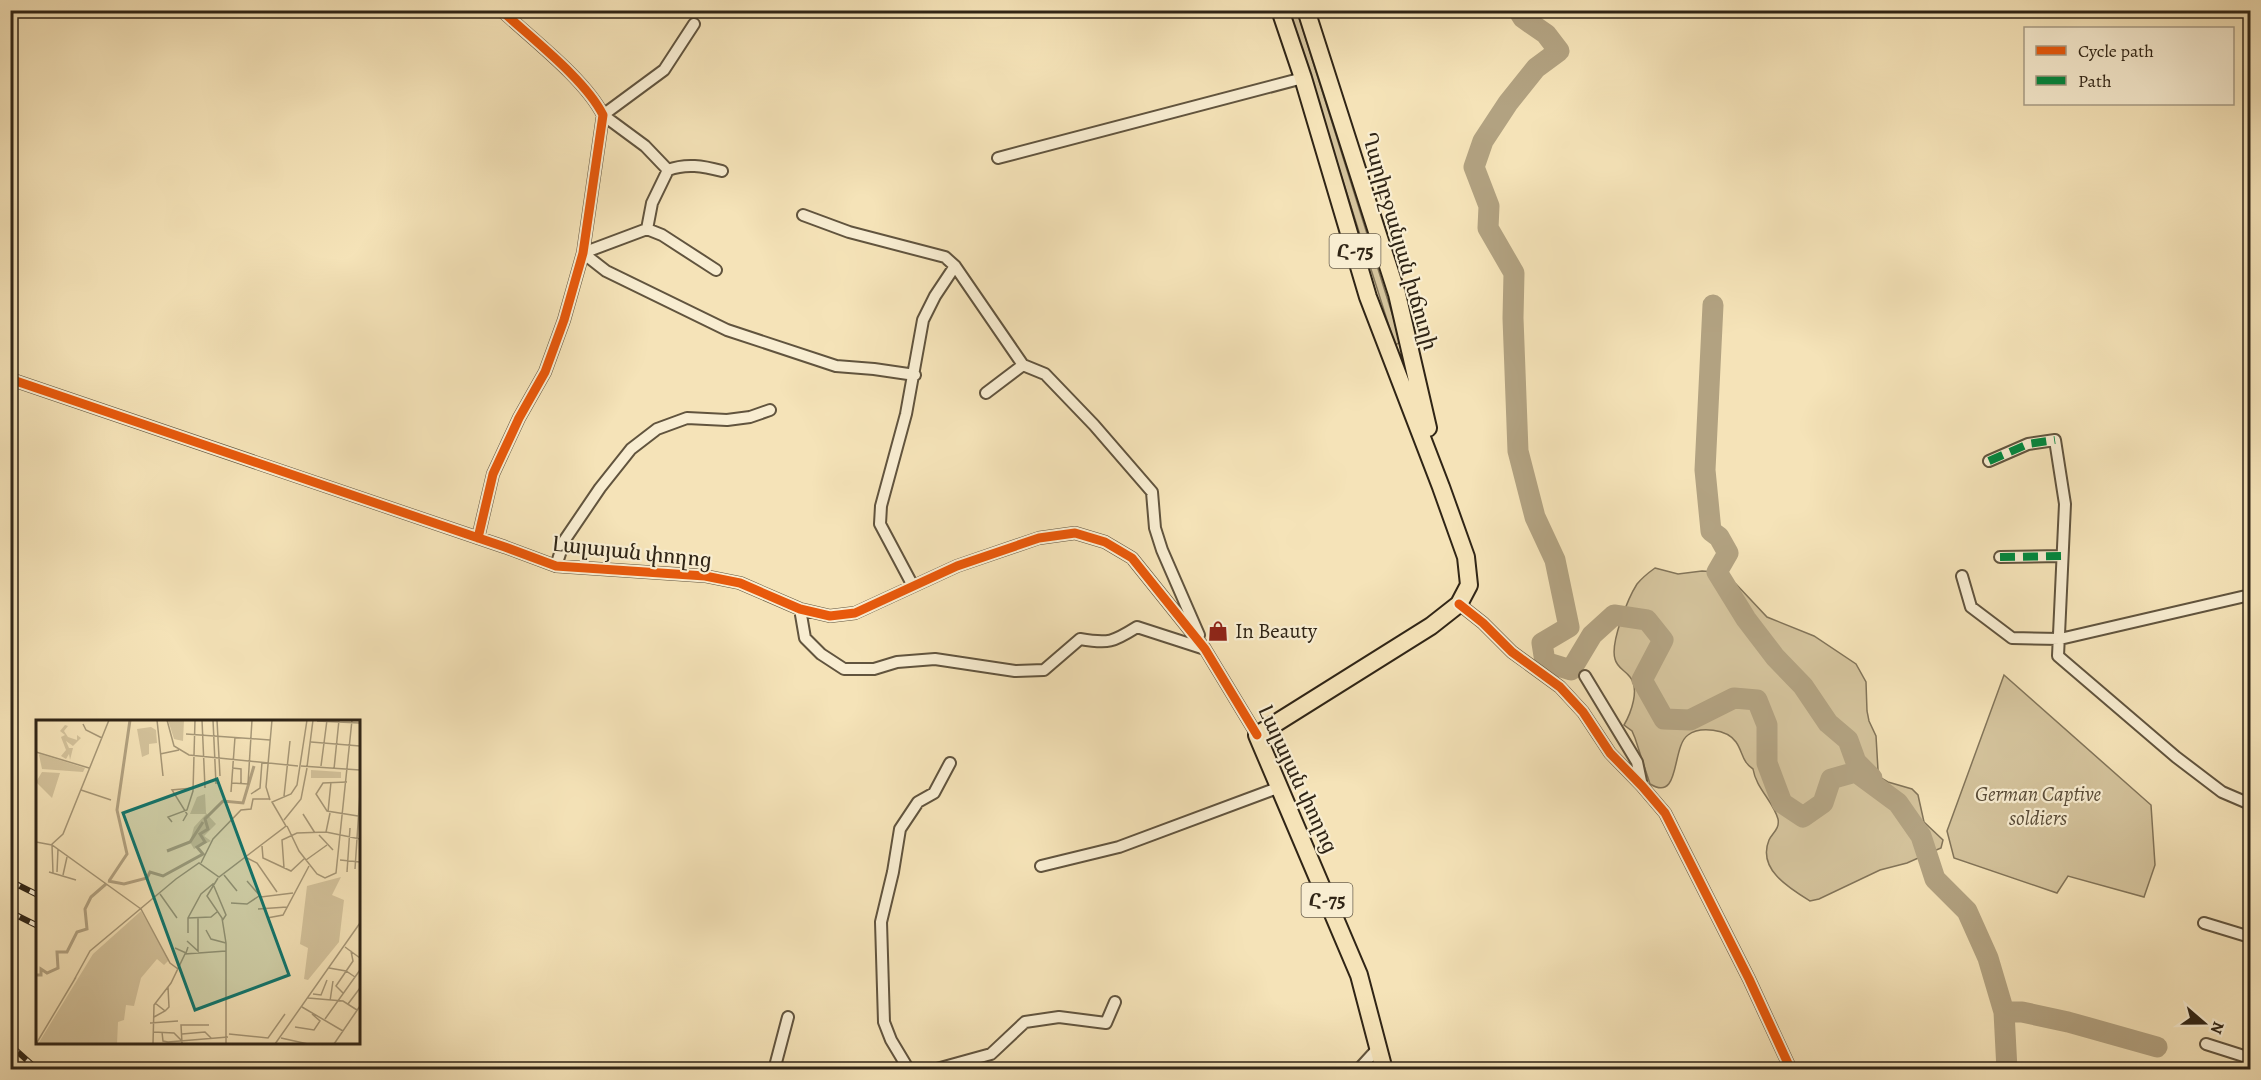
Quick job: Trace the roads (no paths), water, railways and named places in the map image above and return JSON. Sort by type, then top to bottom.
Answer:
[{"type":"highway","name":"Ղարիբջանյան խճուղի","points":[[1280,10],[1303,78],[1368,297],[1466,557],[1469,585],[1459,604]]},
{"type":"highway","name":"Ղարիբջանյան խճուղի","points":[[1306,10],[1397,294],[1441,487]]},
{"type":"highway","points":[[1257,735],[1431,626],[1459,604]]},
{"type":"highway","name":"Լալայան փողոց","points":[[1257,735],[1359,975],[1384,1070]]},
{"type":"street","points":[[501,10],[582,84],[603,115],[645,146],[668,170]]},
{"type":"street","points":[[478,538],[493,474],[519,418],[545,372],[564,320],[583,253],[603,115],[664,70],[694,24]]},
{"type":"street","points":[[998,158],[1303,78]]},
{"type":"street","points":[[646,229],[652,203],[668,170],[687,165],[722,171]]},
{"type":"street","name":"Լալայան փողոց","points":[[803,215],[849,232],[945,257],[955,266],[1023,364],[1045,374],[1094,425],[1152,492],[1155,528],[1162,550],[1205,649]]},
{"type":"street","points":[[583,253],[646,229],[662,235],[716,270]]},
{"type":"street","points":[[583,253],[606,271],[727,330],[836,366],[915,375]]},
{"type":"street","points":[[913,585],[879,524],[881,506],[915,375],[923,320],[935,296],[955,266]]},
{"type":"street","points":[[986,393],[1023,364]]},
{"type":"street","name":"Լալայան փողոց","points":[[10,379],[556,566],[705,576],[740,583],[800,609],[830,616],[855,613],[957,566],[1039,538],[1075,533],[1105,542],[1132,558],[1205,649],[1257,735]]},
{"type":"street","points":[[556,566],[564,541],[600,488],[631,449],[657,429],[687,418],[727,420],[750,417],[770,410]]},
{"type":"street","points":[[1989,461],[2028,444],[2055,440],[2065,504],[2058,656],[2176,757],[2222,792],[2250,804]]},
{"type":"street","points":[[2000,557],[2062,556]]},
{"type":"street","points":[[1962,576],[1971,607],[2012,638],[2060,639],[2250,595]]},
{"type":"street","points":[[1459,604],[1483,622],[1512,652],[1560,687],[1583,712],[1610,753],[1665,813],[1749,979],[1791,1070]]},
{"type":"street","points":[[800,609],[806,638],[821,654],[843,669],[874,669],[897,662],[935,659],[1015,671],[1044,670],[1080,639],[1103,643],[1119,639],[1137,627],[1205,649]]},
{"type":"street","points":[[1585,676],[1637,762],[1642,786]]},
{"type":"street","points":[[909,1070],[891,1040],[884,1022],[881,922],[900,829],[918,802],[934,793],[950,763]]},
{"type":"street","points":[[1041,866],[1119,847],[1281,787]]},
{"type":"street","points":[[2204,923],[2250,937]]},
{"type":"street","points":[[933,1070],[991,1053],[1025,1022],[1059,1017],[1106,1023],[1115,1002]]},
{"type":"street","points":[[774,1070],[788,1017]]},
{"type":"street","points":[[2206,1044],[2250,1058]]},
{"type":"street","points":[[1358,1070],[1379,1047]]},
{"type":"waterway","points":[[1518,10],[1523,18],[1546,34],[1559,51],[1536,68],[1508,103],[1483,141],[1474,167],[1489,206],[1488,228],[1514,273],[1513,318],[1518,451],[1535,517],[1555,560],[1569,627],[1542,643],[1545,662],[1571,670],[1592,635],[1614,615],[1647,620],[1663,640],[1642,680],[1664,719],[1690,720],[1734,698],[1757,700],[1767,725],[1767,763],[1782,803],[1803,817],[1823,803],[1831,779],[1856,772],[1898,803],[1921,836],[1935,879],[1967,911],[1988,958],[2004,1012],[2007,1070]]},
{"type":"waterway","points":[[1713,305],[1705,470],[1711,531],[1719,537],[1728,553],[1717,572],[1746,619],[1775,657],[1803,686],[1828,723],[1848,740],[1856,762],[1872,778]]},
{"type":"waterway","points":[[2004,1012],[2022,1012],[2068,1022],[2157,1047]]},
{"type":"railway","points":[[10,881],[36,894]]},
{"type":"railway","points":[[10,912],[36,925]]},
{"type":"railway","points":[[10,1045],[38,1070]]},
{"type":"place","name":"In Beauty","points":[[1218,631]]},
{"type":"park label","name":"German Captive soldiers","points":[[2038,806]]}]
